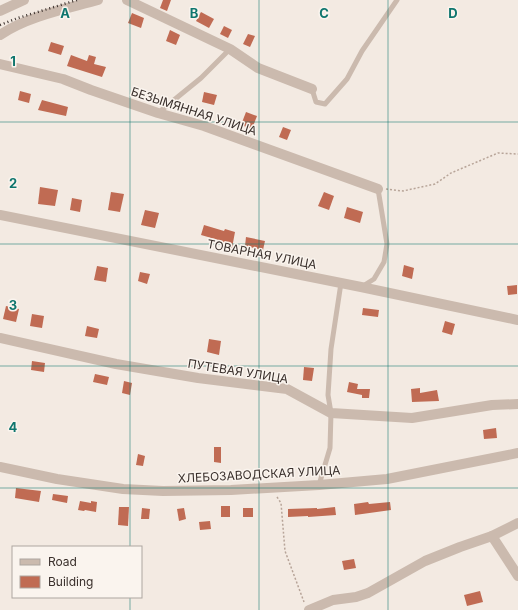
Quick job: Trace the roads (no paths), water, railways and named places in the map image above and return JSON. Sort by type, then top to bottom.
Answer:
[{"type":"street","points":[[0,11],[24,0]]},
{"type":"street","points":[[0,35],[7,30],[39,17],[98,0]]},
{"type":"street","points":[[127,0],[230,49],[258,68],[312,89]]},
{"type":"street","name":"БЕЗЫМЯННАЯ УЛИЦА","points":[[0,64],[63,79],[158,113],[204,126],[378,189]]},
{"type":"street","name":"ТОВАРНАЯ УЛИЦА","points":[[0,215],[518,320]]},
{"type":"street","name":"ПУТЕВАЯ УЛИЦА","points":[[0,338],[116,364],[198,378],[287,389],[331,414],[412,418],[492,405],[518,404]]},
{"type":"street","name":"ХЛЕБОЗАВОДСКАЯ УЛИЦА","points":[[0,467],[57,479],[123,489],[186,490],[271,488],[388,479],[518,453]]},
{"type":"street","points":[[307,606],[332,600],[356,598],[368,593],[425,561],[492,536],[518,523]]},
{"type":"street","points":[[492,536],[518,576]]},
{"type":"lane","points":[[312,89],[316,102],[325,104],[348,79],[362,51],[397,0]]},
{"type":"lane","points":[[158,113],[201,78],[230,49]]},
{"type":"lane","points":[[361,287],[374,279],[384,262],[387,244],[378,189]]},
{"type":"lane","points":[[319,485],[330,448],[331,414],[328,395],[331,349],[341,283]]},
{"type":"railway","points":[[0,25],[77,0]]}]
